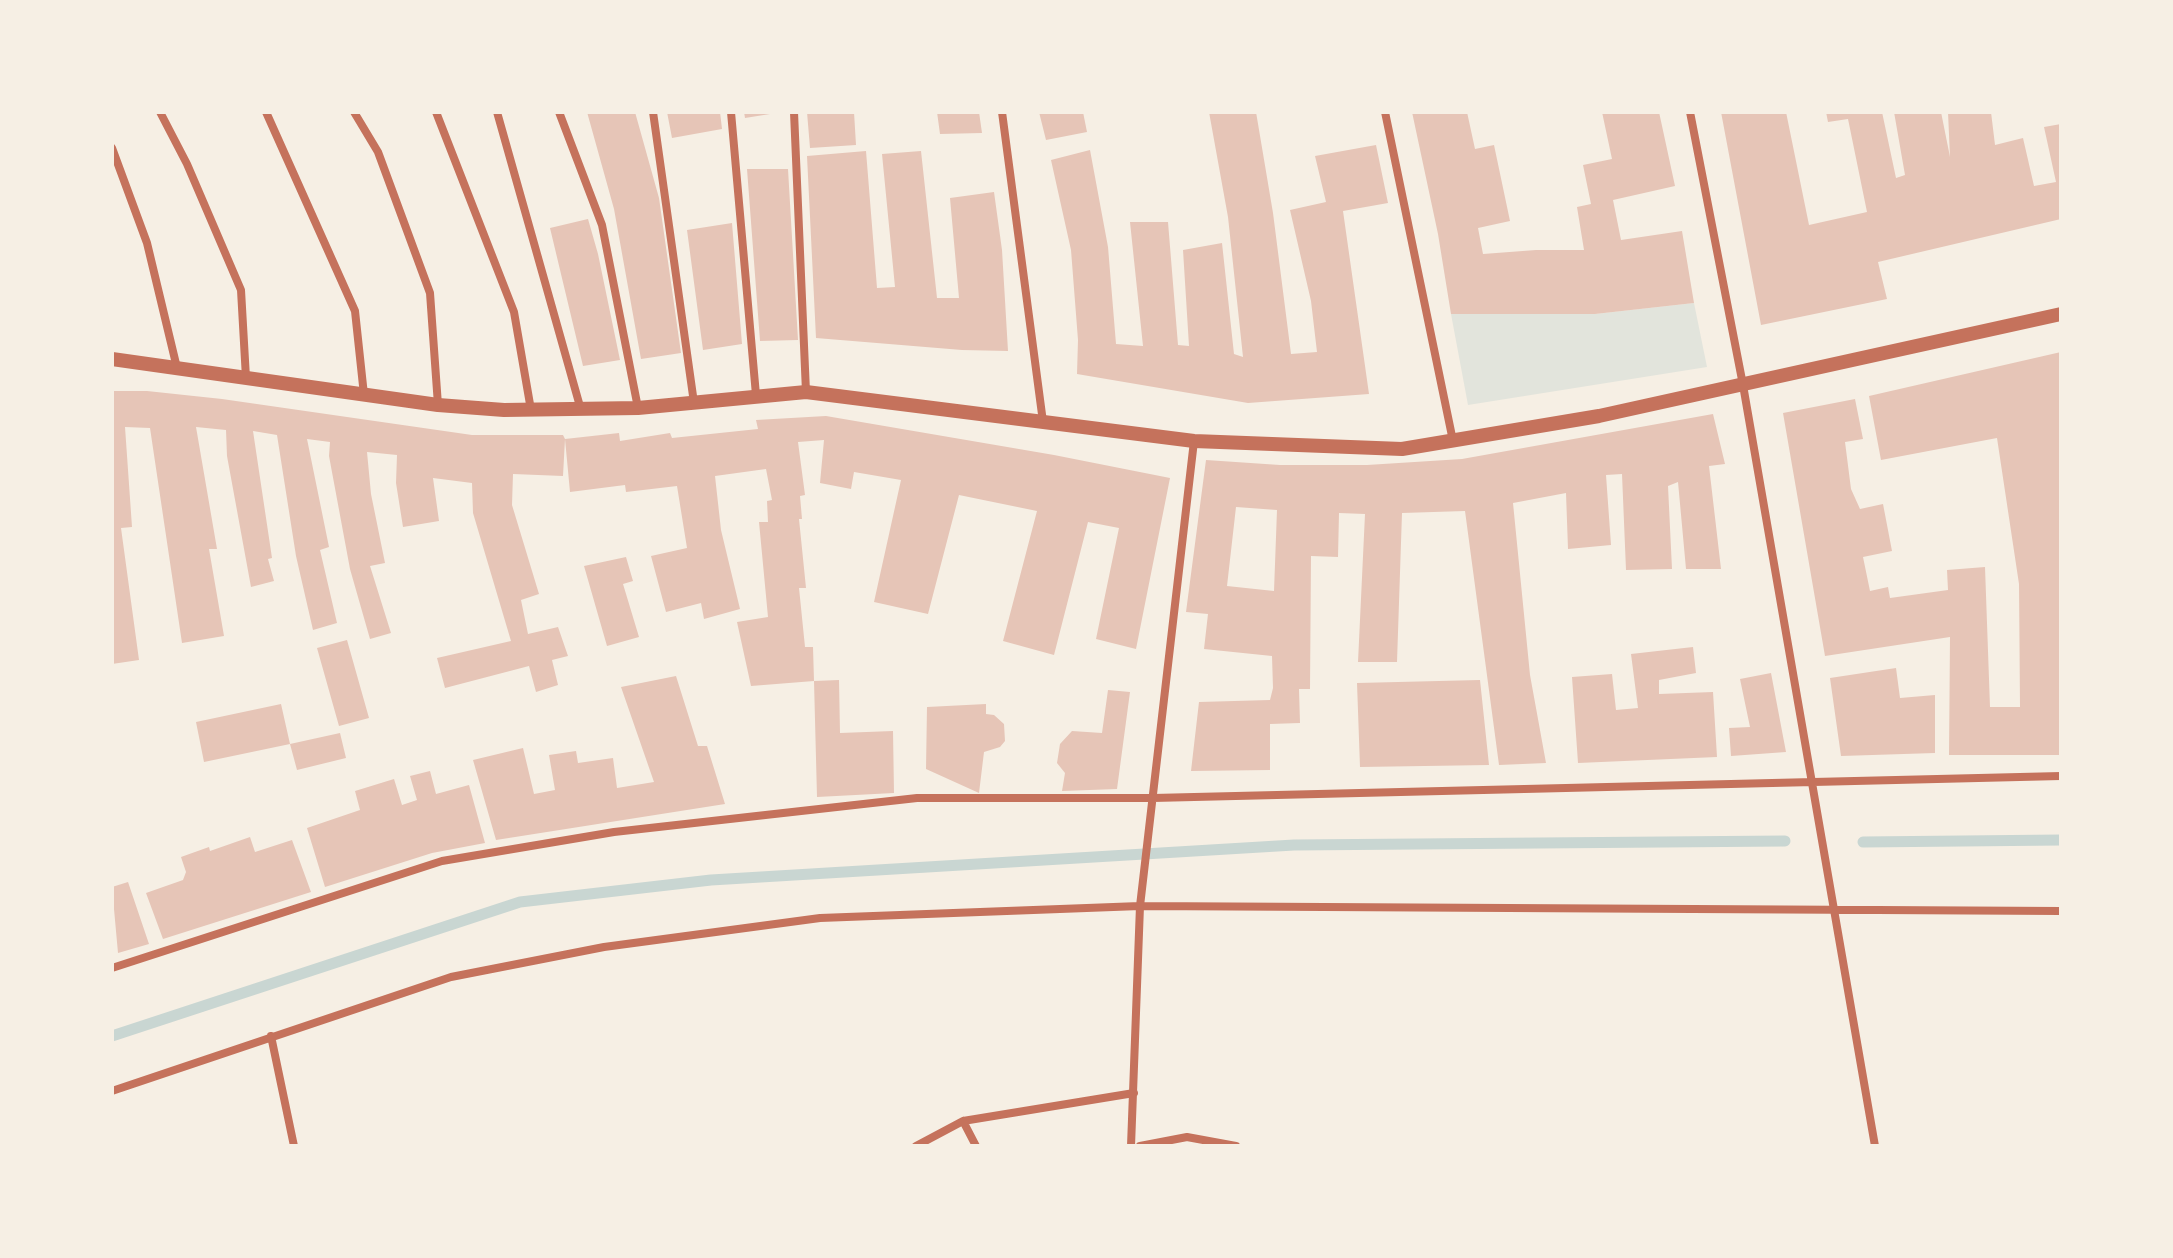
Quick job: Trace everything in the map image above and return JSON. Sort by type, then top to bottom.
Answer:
[{"type":"street","points":[[160,112],[187,164],[241,290],[246,378]]},
{"type":"street","points":[[266,112],[355,311],[364,395]]},
{"type":"street","points":[[354,112],[378,152],[430,293],[438,405]]},
{"type":"street","points":[[436,112],[514,312],[531,410]]},
{"type":"street","points":[[497,112],[581,411]]},
{"type":"street","points":[[559,112],[602,225],[638,408]]},
{"type":"street","points":[[653,112],[694,403]]},
{"type":"street","points":[[731,112],[756,395]]},
{"type":"street","points":[[794,112],[806,392]]},
{"type":"street","points":[[1002,112],[1043,422]]},
{"type":"street","points":[[1385,112],[1453,442]]},
{"type":"street","points":[[1690,112],[1743,385],[1875,1146]]},
{"type":"street","points":[[112,148],[147,243],[177,368]]},
{"type":"street","points":[[112,359],[438,405],[581,411],[806,392],[1194,441],[1386,449],[1453,442],[1599,416],[2061,314]]},
{"type":"street","points":[[1131,1146],[1140,906],[1194,441]]},
{"type":"street","points":[[112,968],[442,861],[614,832],[917,798],[1153,798],[2061,776]]},
{"type":"street","points":[[112,1091],[451,977],[604,947],[820,918],[1140,906],[2061,911]]},
{"type":"street","points":[[271,1036],[294,1146]]},
{"type":"street","points":[[916,1146],[963,1121],[1134,1093]]},
{"type":"street","points":[[963,1121],[976,1146]]},
{"type":"street","points":[[1140,1146],[1187,1137],[1236,1146]]},
{"type":"shaded area","points":[[1694,303],[1707,367],[1468,405],[1451,314],[1595,314]]},
{"type":"building","points":[[587,112],[635,112],[659,198],[681,353],[641,359],[614,209]]},
{"type":"building","points":[[667,112],[720,112],[722,129],[672,138]]},
{"type":"building","points":[[744,112],[769,112],[770,114],[745,118]]},
{"type":"building","points":[[807,112],[854,112],[856,145],[810,148]]},
{"type":"building","points":[[937,112],[979,112],[982,133],[940,134]]},
{"type":"building","points":[[1039,112],[1083,112],[1087,132],[1046,140]]},
{"type":"building","points":[[1209,112],[1256,112],[1291,354],[1317,352],[1311,301],[1290,210],[1326,202],[1315,156],[1376,145],[1388,203],[1343,211],[1369,394],[1248,403],[1077,374],[1078,340],[1071,250],[1051,160],[1090,150],[1108,247],[1116,344],[1143,346],[1130,222],[1168,222],[1178,345],[1189,346],[1183,250],[1222,243],[1234,354],[1243,357],[1228,217]]},
{"type":"building","points":[[1412,112],[1467,112],[1475,149],[1494,145],[1510,221],[1478,228],[1483,254],[1584,250],[1577,207],[1591,204],[1583,165],[1612,159],[1602,112],[1659,112],[1675,186],[1613,200],[1621,240],[1682,231],[1694,303],[1595,314],[1451,314],[1438,234]]},
{"type":"building","points":[[1721,112],[1786,112],[1809,225],[1867,212],[1848,119],[1828,122],[1826,112],[1882,112],[1896,178],[1905,175],[1894,112],[1941,112],[1950,157],[1948,112],[1991,112],[1995,145],[2023,138],[2034,186],[2056,182],[2044,127],[2061,124],[2061,219],[1878,262],[1887,299],[1761,325]]},
{"type":"building","points":[[866,151],[877,288],[895,287],[882,154],[921,151],[937,298],[959,298],[950,198],[994,192],[1002,250],[1008,351],[816,338],[807,156]]},
{"type":"building","points":[[747,169],[788,169],[798,340],[760,341]]},
{"type":"building","points":[[588,219],[620,360],[583,366],[550,228]]},
{"type":"building","points":[[732,223],[742,344],[703,350],[687,230]]},
{"type":"building","points":[[2061,352],[2061,755],[1949,755],[1950,637],[1825,656],[1783,413],[1855,399],[1863,439],[1845,442],[1851,489],[1860,509],[1883,504],[1892,551],[1863,557],[1870,591],[1888,587],[1890,598],[1948,590],[1947,570],[1985,567],[1990,707],[2020,707],[2019,584],[1997,438],[1881,460],[1869,396]]},
{"type":"building","points":[[112,391],[147,391],[222,399],[472,435],[563,435],[563,476],[513,474],[512,505],[539,594],[521,600],[528,634],[558,627],[568,656],[552,660],[558,685],[536,692],[529,666],[445,688],[437,658],[511,641],[473,513],[472,483],[433,478],[439,521],[403,527],[396,483],[397,455],[367,452],[371,494],[385,563],[370,566],[391,633],[370,639],[350,569],[329,456],[330,442],[307,439],[329,547],[320,550],[337,623],[313,630],[296,556],[277,435],[253,431],[272,558],[268,559],[274,581],[251,587],[227,456],[226,430],[196,427],[217,549],[209,549],[224,636],[182,643],[150,428],[125,427],[132,527],[121,528],[139,660],[112,664]]},
{"type":"building","points":[[1713,414],[1725,464],[1709,466],[1721,569],[1686,569],[1678,482],[1668,486],[1672,569],[1626,570],[1622,474],[1606,475],[1611,545],[1568,549],[1566,493],[1513,503],[1530,675],[1546,763],[1499,765],[1465,511],[1402,513],[1397,662],[1358,662],[1365,514],[1339,513],[1338,557],[1311,556],[1310,689],[1299,689],[1300,723],[1270,724],[1270,770],[1191,771],[1199,702],[1270,700],[1273,688],[1272,656],[1204,649],[1208,614],[1186,612],[1206,460],[1280,465],[1367,465],[1462,459]],"holes":[[[1236,507],[1277,510],[1274,591],[1227,586]]]},
{"type":"building","points":[[826,416],[1170,478],[1136,649],[1096,639],[1119,528],[1088,522],[1054,655],[1003,641],[1037,511],[959,495],[928,614],[874,602],[901,480],[854,472],[851,489],[820,483],[824,440],[798,442],[805,495],[800,496],[802,519],[799,519],[806,588],[799,588],[805,647],[813,647],[814,681],[751,686],[737,622],[768,617],[759,522],[768,522],[767,501],[772,500],[766,469],[715,476],[721,530],[740,609],[704,619],[701,603],[666,612],[651,556],[687,548],[677,486],[626,492],[625,485],[570,492],[565,439],[619,433],[620,441],[670,433],[672,438],[758,429],[756,420]]},
{"type":"building","points":[[626,557],[633,581],[623,584],[639,637],[607,646],[584,566]]},
{"type":"building","points":[[347,640],[369,718],[339,726],[317,648]]},
{"type":"building","points":[[1693,647],[1696,673],[1659,680],[1659,694],[1713,692],[1717,757],[1578,763],[1572,677],[1612,674],[1616,710],[1638,708],[1631,654]]},
{"type":"building","points":[[1896,668],[1900,698],[1935,695],[1935,753],[1841,756],[1830,678]]},
{"type":"building","points":[[1771,673],[1786,752],[1731,756],[1729,728],[1750,727],[1740,679]]},
{"type":"building","points":[[676,676],[698,746],[707,746],[725,804],[496,840],[473,760],[523,748],[534,794],[555,790],[549,755],[576,751],[578,763],[613,758],[617,788],[654,782],[621,687]]},
{"type":"building","points":[[839,680],[840,733],[893,731],[894,793],[817,797],[814,681]]},
{"type":"building","points":[[1480,680],[1489,765],[1360,767],[1357,683]]},
{"type":"building","points":[[1108,690],[1130,692],[1117,789],[1062,791],[1065,773],[1057,763],[1060,744],[1072,731],[1102,733]]},
{"type":"building","points":[[281,704],[290,744],[204,762],[196,722]]},
{"type":"building","points":[[986,704],[986,714],[994,715],[1004,724],[1005,741],[1000,747],[984,752],[979,793],[926,769],[927,707]]},
{"type":"building","points":[[340,733],[346,758],[297,770],[290,744]]},
{"type":"building","points":[[430,771],[436,794],[469,785],[485,843],[432,853],[325,887],[307,828],[360,810],[355,791],[394,779],[402,805],[417,800],[410,776]]},
{"type":"building","points":[[250,837],[255,852],[292,840],[311,892],[163,939],[146,893],[183,880],[186,872],[181,857]]},
{"type":"building","points":[[128,882],[149,944],[118,953],[112,887]]},
{"type":"waterway","points":[[1863,842],[2061,840]]},
{"type":"waterway","points":[[112,1036],[520,902],[711,880],[1294,845],[1785,841]]}]
